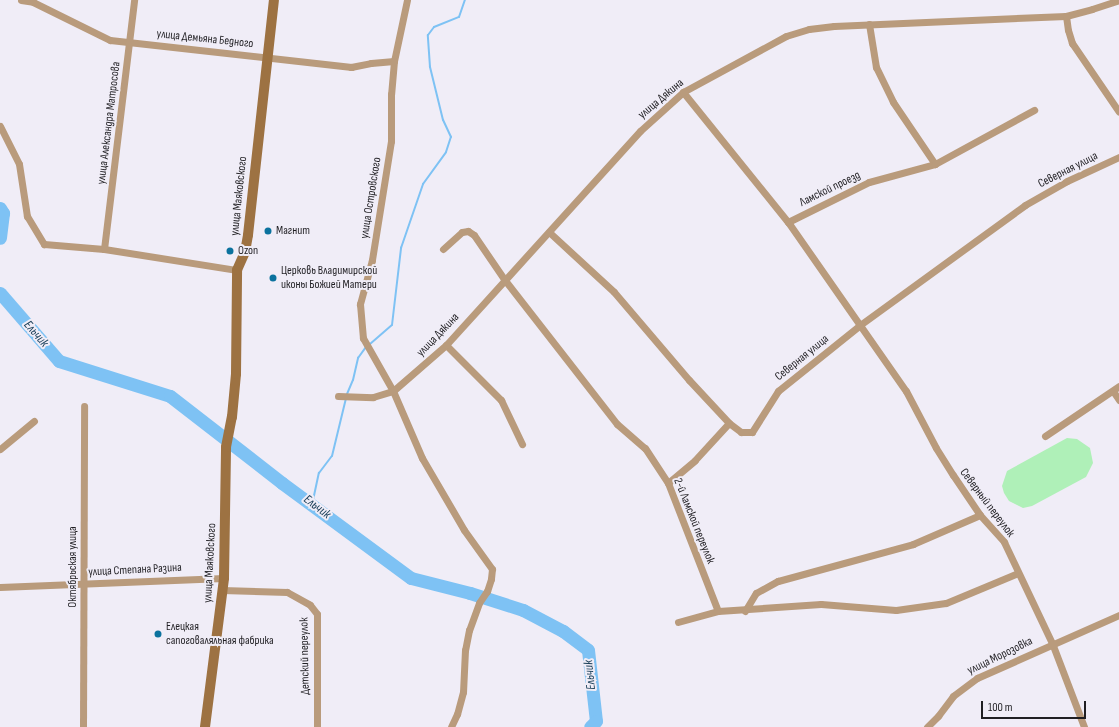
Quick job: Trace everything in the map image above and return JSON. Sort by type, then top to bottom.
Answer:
[{"type":"main road","name":"улица Маяковского","points":[[205,727],[224,578],[226,447],[232,417],[236,374],[237,270],[245,252],[248,235],[274,0]]},
{"type":"street","name":"улица Демьяна Бедного","points":[[21,0],[33,2],[110,40],[267,57],[351,68],[371,63],[394,61]]},
{"type":"street","name":"улица Александра Матросова","points":[[104,249],[134,0]]},
{"type":"street","name":"улица Островского","points":[[407,0],[394,61],[391,94],[391,141],[372,260],[360,304],[363,338],[393,391],[422,458],[464,530],[492,569],[491,579],[487,590],[479,603],[469,630],[465,650],[463,692],[457,714],[451,727]]},
{"type":"street","name":"улица Дякина","points":[[338,396],[373,397],[393,391],[446,345],[640,131],[682,92],[786,36],[809,29],[869,24],[1066,16],[1092,10],[1119,0]]},
{"type":"street","points":[[1066,16],[1072,43],[1119,112]]},
{"type":"street","points":[[869,24],[876,67],[893,102],[936,164]]},
{"type":"street","points":[[682,92],[788,222]]},
{"type":"street","name":"Ламской проезд","points":[[788,222],[869,182],[936,164],[1034,110]]},
{"type":"street","points":[[0,126],[19,164],[27,216],[44,244],[104,249],[237,270]]},
{"type":"street","name":"Северная улица","points":[[550,232],[614,292],[689,380],[729,423],[741,432],[752,432],[778,391],[860,325],[1025,205],[1067,181],[1119,157]]},
{"type":"street","name":"Северный переулок","points":[[788,222],[906,391],[936,448],[980,515],[1004,542],[1052,643],[1084,727]]},
{"type":"street","name":"2-й Ламской переулок","points":[[443,249],[462,232],[468,231],[474,235],[504,280],[617,424],[645,448],[668,482],[718,611]]},
{"type":"street","points":[[446,345],[501,400],[522,444]]},
{"type":"street","points":[[1045,436],[1116,388],[1119,400]]},
{"type":"street","name":"Октябрьская улица","points":[[83,727],[84,406]]},
{"type":"street","points":[[0,449],[34,421]]},
{"type":"street","points":[[668,482],[696,460],[729,423]]},
{"type":"street","points":[[745,611],[756,593],[778,581],[913,544],[980,515]]},
{"type":"street","points":[[678,622],[718,611],[745,611],[821,604],[896,610],[946,602],[1018,573]]},
{"type":"street","name":"улица Степана Разина","points":[[0,587],[190,578],[224,578]]},
{"type":"street","name":"Детский переулок","points":[[222,590],[287,592],[310,605],[317,614],[317,727]]},
{"type":"street","name":"улица Морозовка","points":[[927,727],[938,716],[953,696],[977,678],[1052,643],[1119,615]]},
{"type":"green space","points":[[1067,438],[1077,439],[1090,448],[1093,463],[1086,477],[1032,506],[1023,508],[1009,501],[1002,486],[1007,471]]},
{"type":"waterway","points":[[370,344],[392,325],[401,248],[423,184],[446,152],[451,137],[443,120],[430,67],[428,35],[434,27],[459,17],[465,0]]},
{"type":"waterway","name":"Ельчик","points":[[0,208],[3,213],[0,238]]},
{"type":"waterway","name":"Ельчик","points":[[0,293],[59,361],[170,396],[282,483],[411,578],[470,593],[523,610],[563,631],[588,650],[596,721],[590,727]]},
{"type":"waterway","points":[[347,394],[353,380],[358,358],[366,347]]},
{"type":"waterway","points":[[312,505],[319,473],[332,456],[346,398]]},
{"type":"place","name":"Магнит","points":[[268,231]]},
{"type":"place","name":"Ozon","points":[[230,251]]},
{"type":"place","name":"Церковь Владимирской иконы Божией Матери","points":[[273,278]]},
{"type":"place","name":"Елецкая сапоговаляльная фабрика","points":[[158,634]]}]
